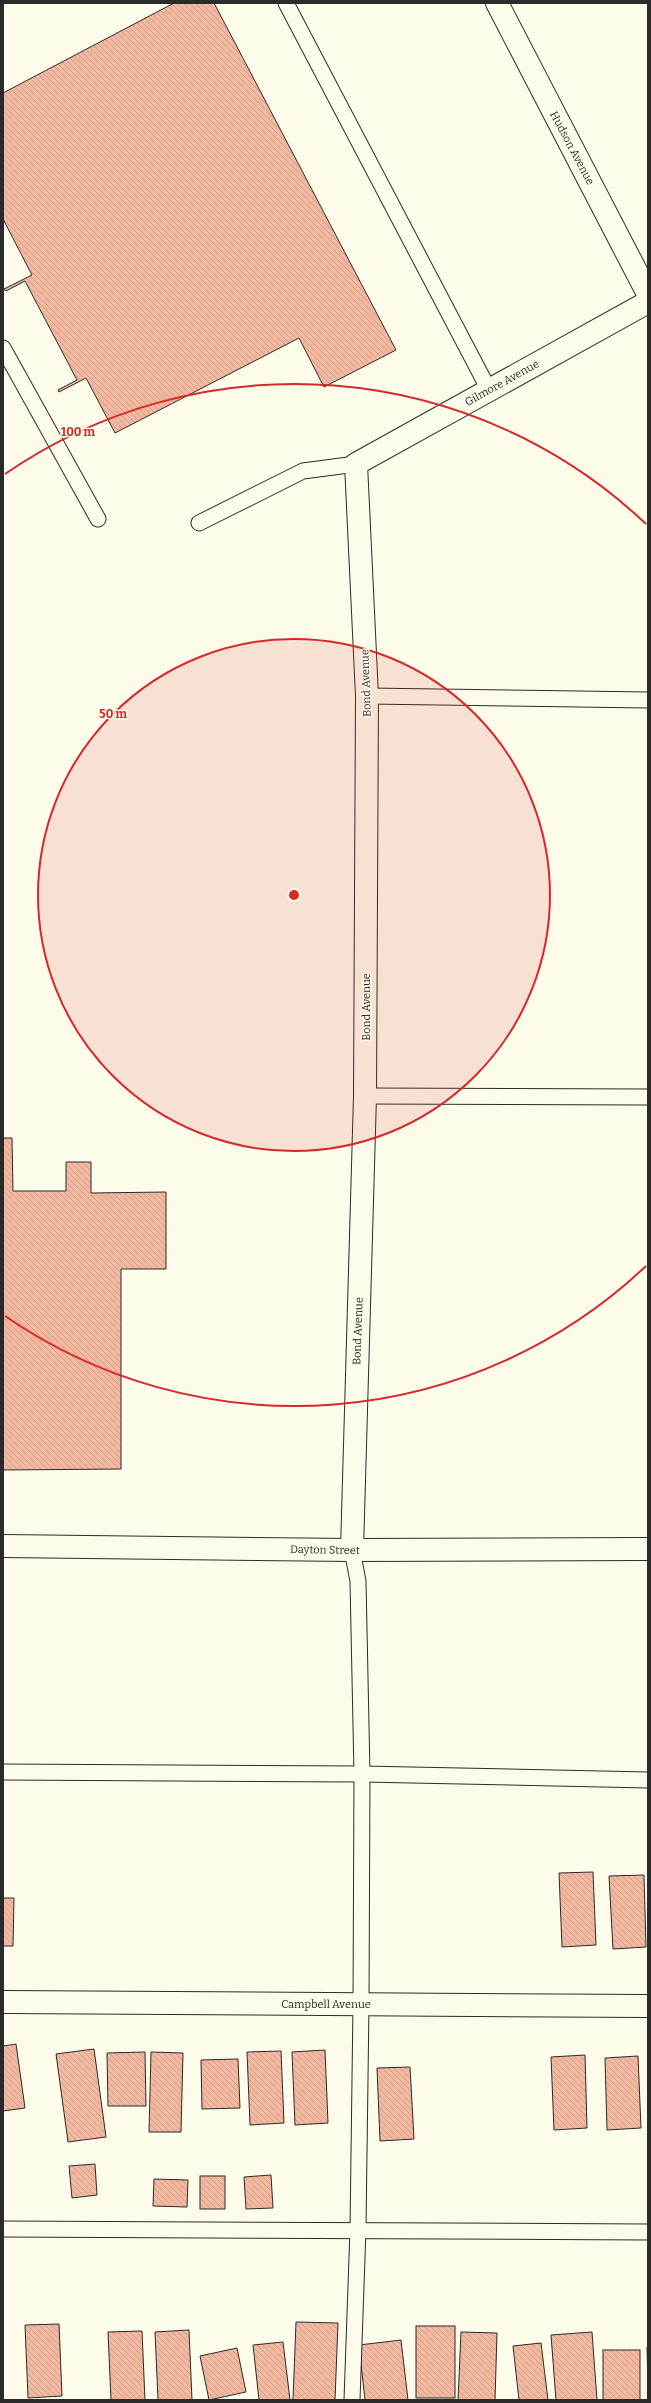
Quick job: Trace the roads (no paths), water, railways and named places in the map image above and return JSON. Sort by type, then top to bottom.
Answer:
[{"type":"street","name":"Hudson Avenue","points":[[497,3],[648,294]]},
{"type":"street","name":"Gilmore Avenue","points":[[356,464],[648,302]]},
{"type":"street","name":"Bond Avenue","points":[[352,1550],[365,1096],[367,696],[356,464]]},
{"type":"street","name":"Dayton Street","points":[[3,1546],[352,1550],[648,1549]]},
{"type":"street","name":"Campbell Avenue","points":[[3,2002],[648,2006]]},
{"type":"lane","points":[[286,3],[489,390]]},
{"type":"lane","points":[[3,348],[98,519]]},
{"type":"lane","points":[[199,523],[303,471],[356,464]]},
{"type":"lane","points":[[367,696],[648,700]]},
{"type":"lane","points":[[365,1096],[648,1097]]},
{"type":"lane","points":[[352,1550],[358,1581],[362,1774],[358,2229],[352,2400]]},
{"type":"lane","points":[[3,1772],[362,1774],[648,1780]]},
{"type":"lane","points":[[3,2229],[358,2229],[648,2232]]}]
